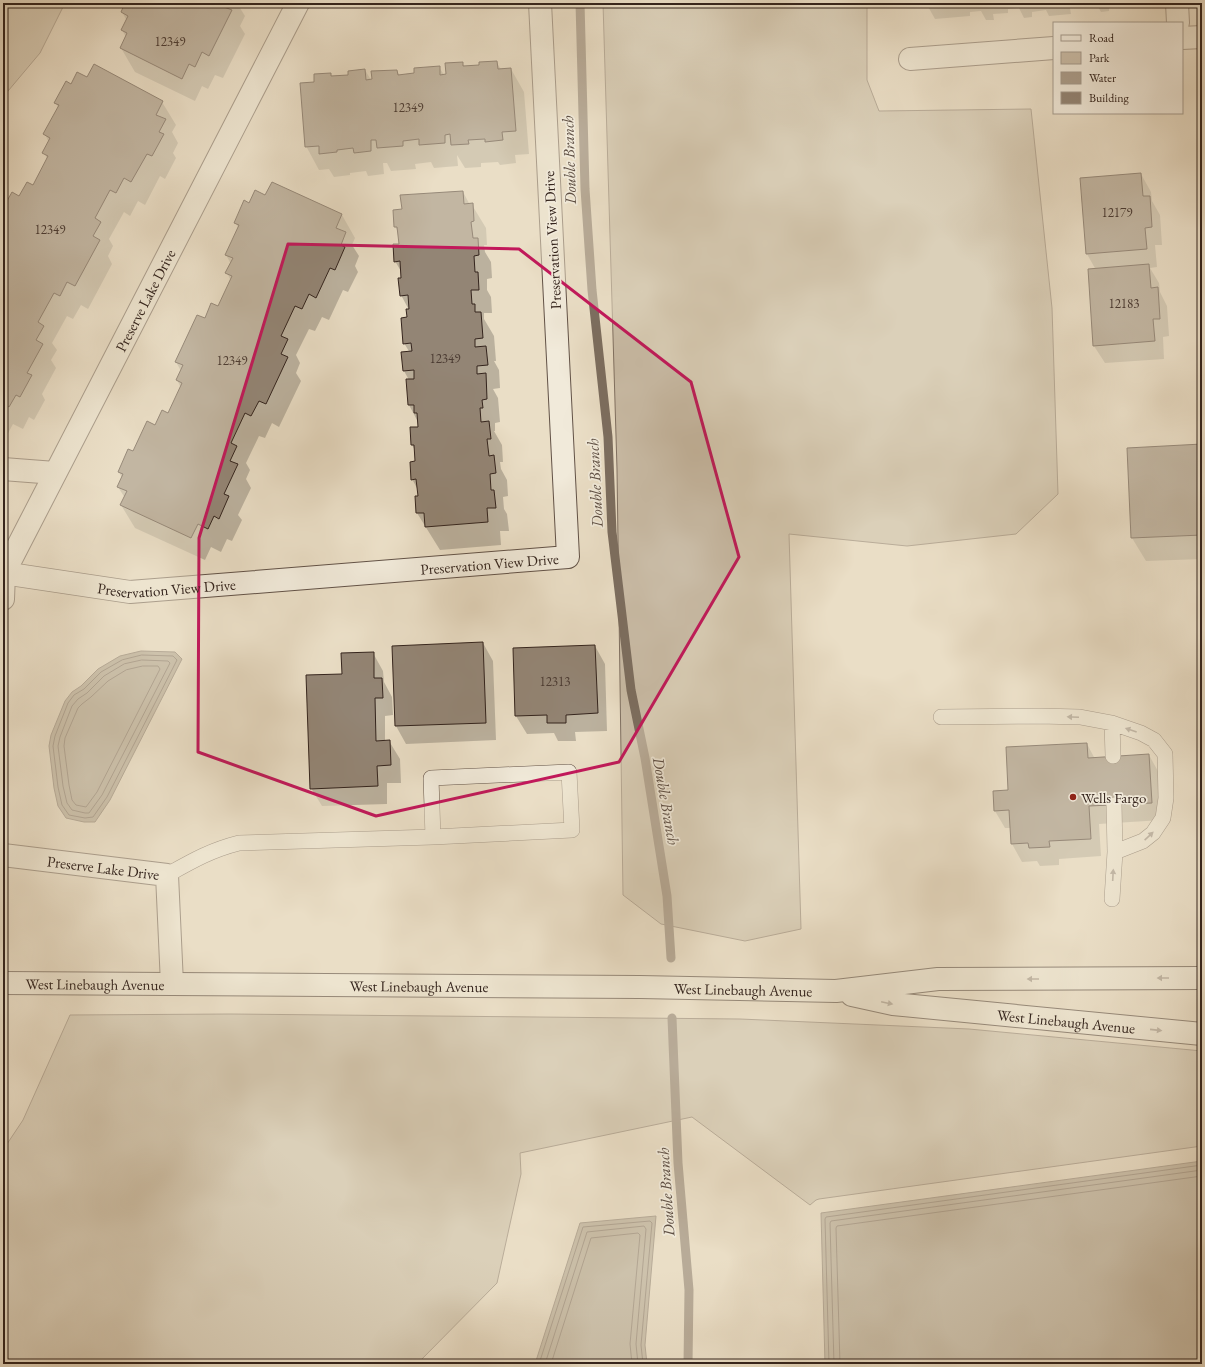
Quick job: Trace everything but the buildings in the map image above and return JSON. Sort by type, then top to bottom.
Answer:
[{"type":"street","name":"Preserve Lake Drive","points":[[3,599],[3,573],[298,3]]},
{"type":"street","name":"Preservation View Drive","points":[[3,573],[130,592],[568,557],[540,3]]},
{"type":"street","points":[[1177,3],[1178,22]]},
{"type":"street","points":[[1183,38],[1202,36]]},
{"type":"street","points":[[910,59],[1053,48]]},
{"type":"street","points":[[3,469],[55,473]]},
{"type":"street","name":"Preserve Lake Drive","points":[[3,855],[167,875],[172,984]]},
{"type":"street","name":"West Linebaugh Avenue","points":[[3,983],[640,987],[836,991],[938,979],[1202,978]]},
{"type":"street","name":"West Linebaugh Avenue","points":[[836,991],[893,1004],[1202,1034]]},
{"type":"lane","points":[[941,717],[1080,717],[1112,723],[1154,740],[1164,754],[1166,798],[1163,818],[1153,833],[1143,842],[1114,852]]},
{"type":"lane","points":[[1112,723],[1113,756]]},
{"type":"lane","points":[[167,875],[199,857],[219,848],[239,843],[433,837],[572,830],[569,772],[431,778],[433,837]]},
{"type":"lane","points":[[1112,899],[1114,805]]},
{"type":"highlighted area","points":[[288,244],[519,249],[691,382],[739,557],[619,762],[376,816],[198,752],[199,538]]},
{"type":"green space","points":[[3,3],[65,3],[40,53],[3,97]]},
{"type":"green space","points":[[603,3],[867,3],[867,80],[879,111],[1031,109],[1052,308],[1058,494],[1016,534],[907,546],[789,534],[801,929],[745,941],[661,924],[623,895],[617,469]]},
{"type":"green space","points":[[230,1014],[740,1019],[969,1029],[1202,1051],[1202,1146],[819,1199],[810,1205],[692,1117],[520,1153],[521,1174],[497,1283],[417,1364],[3,1364],[3,1150],[23,1120],[70,1015]]},
{"type":"water","points":[[141,651],[175,652],[182,659],[110,800],[95,822],[84,822],[66,818],[58,806],[54,788],[49,746],[51,735],[65,701],[72,692],[81,686],[98,669],[120,656]]},
{"type":"water","points":[[1202,1161],[1202,1364],[825,1364],[821,1213]]},
{"type":"water","points":[[656,1216],[645,1345],[647,1364],[535,1364],[580,1223]]},
{"type":"waterway","name":"Double Branch","points":[[580,3],[585,189],[592,290],[608,437],[612,532],[631,690],[645,758],[667,896],[671,958]]},
{"type":"waterway","name":"Double Branch","points":[[672,1018],[678,1163],[689,1290],[688,1364]]},
{"type":"place","name":"Wells Fargo","points":[[1073,797]]}]
